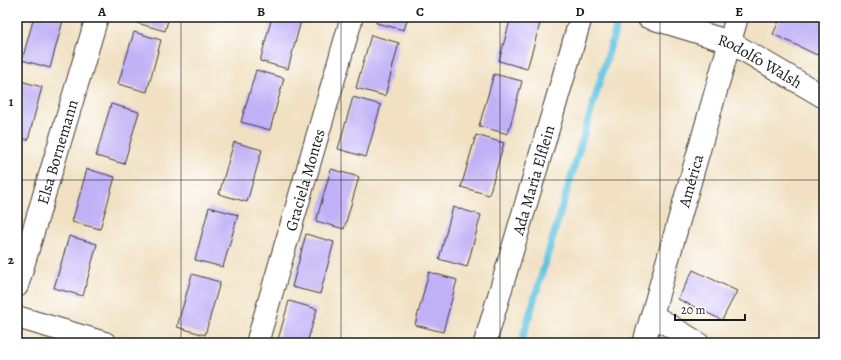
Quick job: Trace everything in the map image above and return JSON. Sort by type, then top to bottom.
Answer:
[{"type":"street","name":"Elsa Bornemann","points":[[17,286],[97,17]]},
{"type":"street","name":"Graciela Montes","points":[[257,343],[352,17]]},
{"type":"street","name":"Ada Maria Elflein","points":[[485,343],[581,17]]},
{"type":"street","name":"Rodolfo Walsh","points":[[648,17],[730,42],[824,97]]},
{"type":"street","name":"América","points":[[644,343],[737,17]]},
{"type":"street","points":[[652,315],[698,343]]},
{"type":"street","points":[[17,317],[105,343]]},
{"type":"building","points":[[34,17],[64,17],[50,68],[22,60]]},
{"type":"building","points":[[139,17],[169,17],[165,31],[137,23]]},
{"type":"building","points":[[272,17],[302,17],[288,69],[260,61]]},
{"type":"building","points":[[378,17],[408,17],[404,30],[376,23]]},
{"type":"building","points":[[511,17],[542,17],[527,69],[499,61]]},
{"type":"building","points":[[781,17],[813,17],[824,22],[824,41],[817,55],[773,34]]},
{"type":"building","points":[[134,32],[161,40],[147,92],[118,84]]},
{"type":"building","points":[[371,35],[399,43],[385,96],[356,88]]},
{"type":"building","points":[[256,70],[284,78],[270,130],[241,122]]},
{"type":"building","points":[[494,74],[522,81],[508,134],[479,126]]},
{"type":"building","points":[[17,80],[42,87],[28,140],[17,137]]},
{"type":"building","points":[[353,97],[381,105],[366,157],[338,149]]},
{"type":"building","points":[[111,104],[139,112],[124,164],[96,156]]},
{"type":"building","points":[[476,135],[504,143],[489,195],[461,187]]},
{"type":"building","points":[[234,142],[262,150],[247,202],[219,194]]},
{"type":"building","points":[[87,169],[115,177],[100,229],[72,222]]},
{"type":"building","points":[[331,169],[359,177],[344,229],[316,221]]},
{"type":"building","points":[[209,207],[238,215],[223,267],[195,260]]},
{"type":"building","points":[[453,207],[481,215],[467,267],[439,259]]},
{"type":"building","points":[[306,234],[334,242],[320,294],[292,287]]},
{"type":"building","points":[[69,236],[97,244],[83,296],[54,288]]},
{"type":"building","points":[[693,270],[737,291],[722,320],[678,299]]},
{"type":"building","points":[[429,272],[457,280],[443,332],[415,325]]},
{"type":"building","points":[[192,274],[220,282],[205,335],[177,327]]},
{"type":"building","points":[[289,301],[317,309],[307,343],[277,343]]},
{"type":"waterway","points":[[521,343],[616,28]]}]
